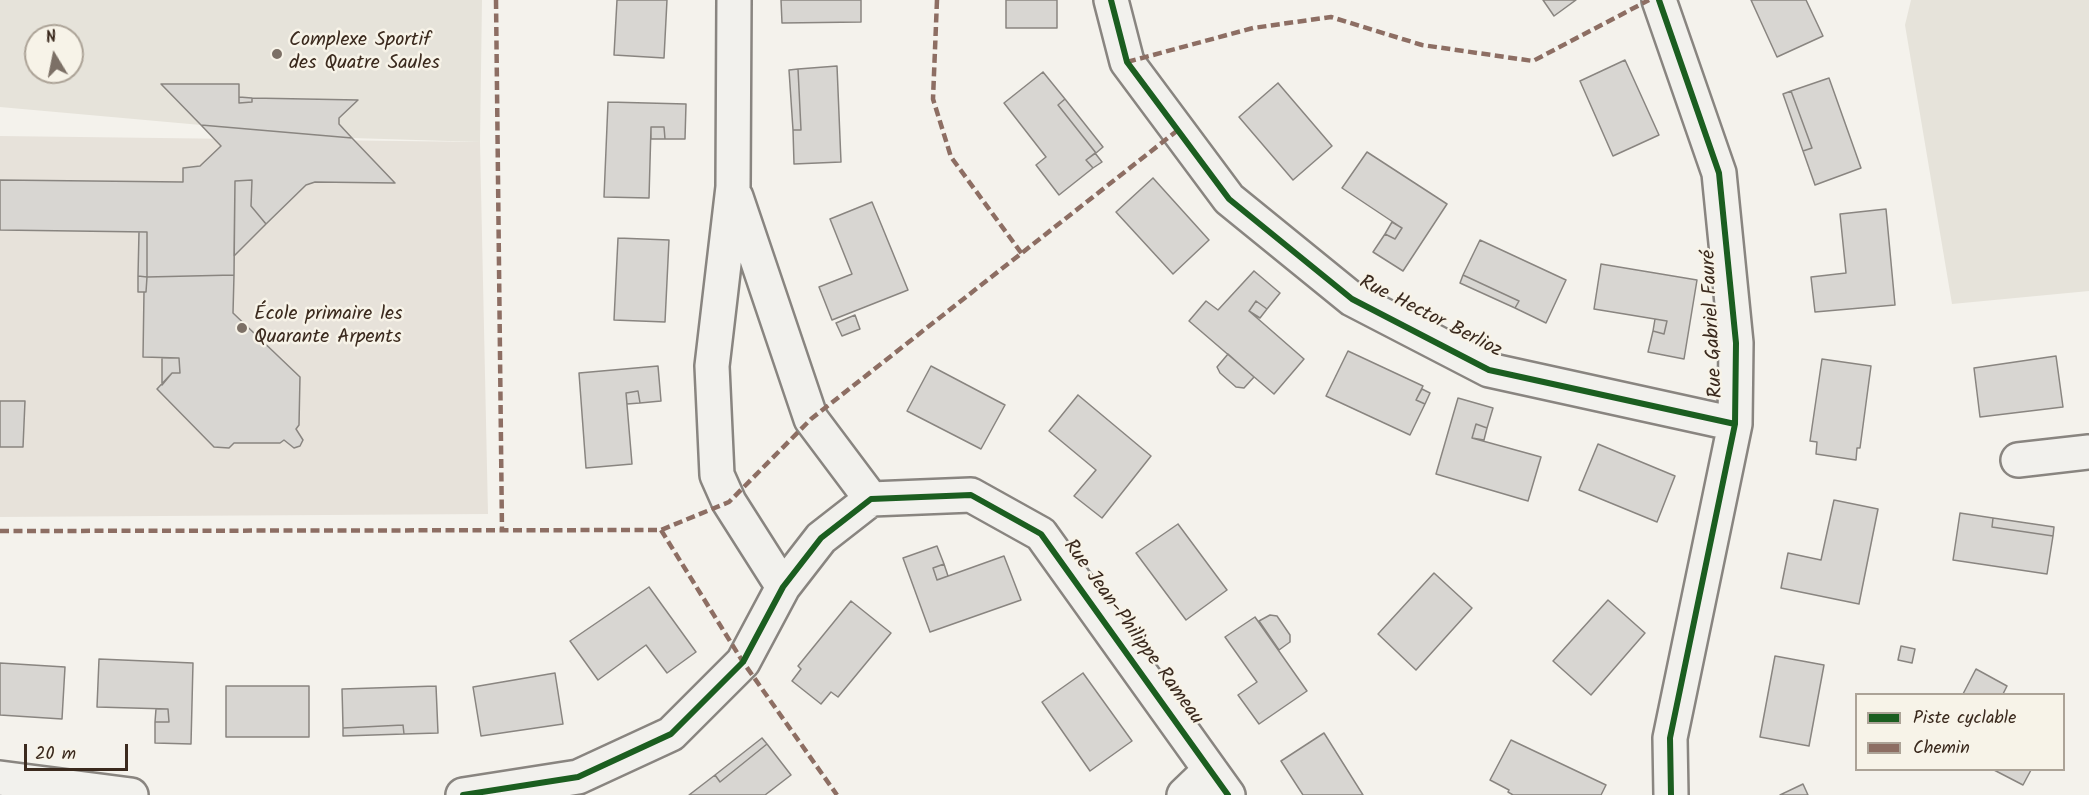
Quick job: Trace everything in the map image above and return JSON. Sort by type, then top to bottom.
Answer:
[{"type":"street","points":[[734,0],[733,187],[712,366],[717,475],[729,501],[783,587]]},
{"type":"street","name":"Rue Hector Berlioz","points":[[1112,0],[1127,62],[1229,199],[1352,299],[1489,370],[1735,424]]},
{"type":"street","name":"Rue Gabriel Fauré","points":[[1659,0],[1719,173],[1736,343],[1735,424],[1670,738],[1671,795]]},
{"type":"street","points":[[463,795],[533,790],[578,777],[671,734],[743,662],[783,587],[821,538],[871,499],[810,419],[733,187]]},
{"type":"street","points":[[2018,460],[2089,452]]},
{"type":"street","name":"Rue Jean-Philippe Rameau","points":[[871,499],[971,495],[1041,534],[1219,783]]},
{"type":"street","points":[[0,778],[131,795]]},
{"type":"street","points":[[1184,795],[1219,783]]},
{"type":"shaded area","name":"Complexe Sportif des Quatre Saules","points":[[0,0],[482,0],[480,142],[352,138],[339,124],[339,118],[357,100],[239,97],[239,84],[161,84],[201,125],[0,107]]},
{"type":"shaded area","points":[[1911,0],[2089,0],[2089,291],[1952,304],[1905,25]]},
{"type":"shaded area","name":"École primaire les Quarante Arpents","points":[[0,136],[480,142],[488,514],[0,517]]},
{"type":"building","points":[[617,0],[667,0],[664,58],[614,55]]},
{"type":"building","points":[[781,0],[861,0],[861,22],[782,23]]},
{"type":"building","points":[[1006,0],[1057,0],[1057,28],[1006,28]]},
{"type":"building","points":[[1543,0],[1576,0],[1554,16]]},
{"type":"building","points":[[1751,0],[1806,0],[1823,36],[1777,57]]},
{"type":"building","points":[[1625,60],[1659,135],[1613,156],[1580,81]]},
{"type":"building","points":[[837,66],[841,162],[794,164],[793,130],[801,130],[798,69]]},
{"type":"building","points":[[798,69],[801,130],[793,130],[789,70]]},
{"type":"building","points":[[1043,72],[1065,99],[1058,105],[1096,153],[1086,160],[1093,168],[1059,195],[1036,165],[1046,157],[1004,103]]},
{"type":"building","points":[[1829,78],[1861,168],[1815,185],[1803,151],[1812,148],[1791,91]]},
{"type":"building","points":[[1278,83],[1332,146],[1293,180],[1239,117]]},
{"type":"building","points":[[161,84],[239,84],[239,103],[252,102],[252,98],[358,100],[339,118],[339,124],[352,138],[201,125]]},
{"type":"building","points":[[1791,91],[1812,148],[1803,151],[1783,94]]},
{"type":"building","points":[[239,97],[252,98],[252,102],[239,103]]},
{"type":"building","points":[[1065,99],[1103,147],[1096,153],[1058,105]]},
{"type":"building","points":[[608,102],[686,104],[685,139],[665,139],[664,127],[651,127],[649,198],[604,197]]},
{"type":"building","points":[[201,125],[352,138],[395,183],[315,182],[306,185],[266,224],[251,206],[252,180],[235,181],[234,275],[147,277],[147,232],[0,230],[0,180],[183,182],[183,168],[200,166],[221,146]]},
{"type":"building","points":[[651,127],[664,127],[665,139],[651,139]]},
{"type":"building","points":[[1367,152],[1447,204],[1403,271],[1373,252],[1385,234],[1395,239],[1402,228],[1342,188]]},
{"type":"building","points":[[1095,153],[1102,162],[1093,168],[1086,160]]},
{"type":"building","points":[[1153,178],[1209,240],[1173,274],[1116,212]]},
{"type":"building","points":[[252,180],[251,206],[266,224],[234,256],[235,181]]},
{"type":"building","points":[[872,202],[908,290],[832,320],[819,287],[852,274],[830,219]]},
{"type":"building","points":[[1886,209],[1895,305],[1815,312],[1811,277],[1846,273],[1840,214]]},
{"type":"building","points":[[1392,222],[1402,228],[1395,239],[1385,234]]},
{"type":"building","points":[[139,232],[147,232],[147,277],[138,276]]},
{"type":"building","points":[[618,238],[669,240],[665,322],[614,320]]},
{"type":"building","points":[[1480,240],[1566,280],[1546,323],[1515,308],[1519,301],[1463,275]]},
{"type":"building","points":[[1601,264],[1697,280],[1684,359],[1648,352],[1653,331],[1664,334],[1667,321],[1594,309]]},
{"type":"building","points":[[1254,271],[1280,293],[1267,309],[1256,301],[1249,311],[1304,359],[1274,394],[1189,321],[1206,301],[1218,310]]},
{"type":"building","points":[[234,275],[233,313],[300,377],[299,425],[296,429],[303,440],[300,446],[294,448],[284,440],[280,443],[234,443],[229,448],[214,447],[157,389],[172,373],[180,373],[179,358],[143,357],[144,292],[146,292],[147,277]]},
{"type":"building","points":[[1463,275],[1519,301],[1515,308],[1460,283]]},
{"type":"building","points":[[138,276],[147,277],[146,292],[138,292]]},
{"type":"building","points":[[1256,301],[1267,309],[1260,318],[1249,311]]},
{"type":"building","points":[[855,315],[860,329],[842,336],[836,323]]},
{"type":"building","points":[[1655,319],[1667,321],[1664,334],[1653,331]]},
{"type":"building","points":[[1348,351],[1423,386],[1416,400],[1425,404],[1410,435],[1326,396]]},
{"type":"building","points":[[1228,354],[1254,377],[1244,388],[1236,387],[1220,373],[1217,367]]},
{"type":"building","points":[[2056,356],[2063,407],[1980,417],[1974,368]]},
{"type":"building","points":[[162,358],[179,358],[180,373],[172,373],[162,385]]},
{"type":"building","points":[[1822,359],[1871,366],[1860,448],[1857,448],[1856,460],[1816,454],[1817,442],[1810,441]]},
{"type":"building","points":[[658,366],[661,401],[640,403],[638,391],[626,393],[632,464],[586,468],[579,373]]},
{"type":"building","points":[[931,366],[1005,405],[981,449],[907,411]]},
{"type":"building","points":[[1422,389],[1430,393],[1425,404],[1416,400]]},
{"type":"building","points":[[638,391],[640,403],[627,404],[626,393]]},
{"type":"building","points":[[1078,395],[1151,456],[1102,518],[1074,496],[1096,470],[1049,431]]},
{"type":"building","points":[[1458,398],[1493,408],[1487,428],[1476,424],[1472,438],[1541,457],[1528,501],[1436,474]]},
{"type":"building","points":[[0,401],[25,401],[23,447],[0,447]]},
{"type":"building","points":[[1476,424],[1487,428],[1484,440],[1472,438]]},
{"type":"building","points":[[1598,444],[1675,476],[1657,522],[1579,490]]},
{"type":"building","points":[[1834,500],[1878,509],[1859,604],[1781,588],[1788,553],[1821,560]]},
{"type":"building","points":[[1960,513],[1993,518],[1992,527],[2053,536],[2047,574],[1953,560]]},
{"type":"building","points":[[1993,518],[2054,527],[2053,536],[1992,527]]},
{"type":"building","points":[[1178,524],[1227,590],[1186,620],[1136,553]]},
{"type":"building","points":[[937,546],[944,564],[933,568],[937,580],[1004,556],[1021,600],[930,632],[903,558]]},
{"type":"building","points":[[944,564],[948,576],[937,580],[933,568]]},
{"type":"building","points":[[1434,573],[1472,608],[1416,670],[1378,634]]},
{"type":"building","points":[[649,587],[696,652],[667,673],[646,645],[598,680],[570,641]]},
{"type":"building","points":[[1608,600],[1645,633],[1591,695],[1553,661]]},
{"type":"building","points":[[851,601],[891,633],[838,697],[831,692],[821,704],[792,681],[801,669],[798,666]]},
{"type":"building","points":[[1270,615],[1277,616],[1290,635],[1290,642],[1279,650],[1259,621]]},
{"type":"building","points":[[1255,617],[1307,691],[1259,724],[1238,695],[1257,682],[1225,637]]},
{"type":"building","points":[[1901,646],[1915,649],[1912,663],[1898,660]]},
{"type":"building","points":[[1775,656],[1824,665],[1809,746],[1760,737]]},
{"type":"building","points":[[99,659],[193,663],[191,744],[155,743],[155,722],[169,722],[168,709],[97,707]]},
{"type":"building","points":[[0,663],[65,667],[62,719],[0,715]]},
{"type":"building","points":[[1976,669],[2007,686],[2004,693],[1964,693]]},
{"type":"building","points":[[555,673],[563,724],[481,736],[473,687]]},
{"type":"building","points":[[1083,673],[1132,741],[1090,771],[1042,702]]},
{"type":"building","points":[[226,686],[309,686],[309,737],[226,737]]},
{"type":"building","points":[[436,686],[438,733],[404,734],[403,725],[343,728],[342,689]]},
{"type":"building","points":[[156,709],[168,709],[169,722],[155,722]]},
{"type":"building","points":[[403,725],[404,734],[343,736],[343,728]]},
{"type":"building","points":[[1324,733],[1363,795],[1303,795],[1281,761]]},
{"type":"building","points":[[762,738],[767,744],[720,782],[715,775]]},
{"type":"building","points":[[1511,740],[1606,785],[1601,795],[1513,795],[1508,792],[1509,790],[1490,780]]},
{"type":"building","points":[[767,744],[791,775],[765,795],[689,795],[715,775],[720,782]]},
{"type":"building","points":[[1996,771],[2030,771],[2023,785]]},
{"type":"building","points":[[1803,784],[1808,795],[1780,795]]},
{"type":"marked path","points":[[496,0],[502,531]]},
{"type":"marked path","points":[[937,0],[933,99],[951,157],[1022,254]]},
{"type":"marked path","points":[[1127,62],[1253,28],[1331,17],[1422,45],[1533,61],[1649,0]]},
{"type":"marked path","points":[[0,531],[661,530],[729,502],[811,419],[1178,130]]},
{"type":"marked path","points":[[661,530],[743,662],[837,795]]},
{"type":"cycle path","points":[[1111,0],[1127,62],[1229,199],[1352,299],[1489,370],[1735,424]]},
{"type":"cycle path","points":[[1659,0],[1719,173],[1736,343],[1735,424],[1670,738],[1671,795]]},
{"type":"cycle path","points":[[463,795],[578,777],[671,734],[743,662],[783,587],[821,538],[871,499],[971,495],[1041,534],[1228,795]]},
{"type":"place","name":"Complexe Sportif des Quatre Saules","points":[[277,54]]},
{"type":"place","name":"École primaire les Quarante Arpents","points":[[242,328]]}]
